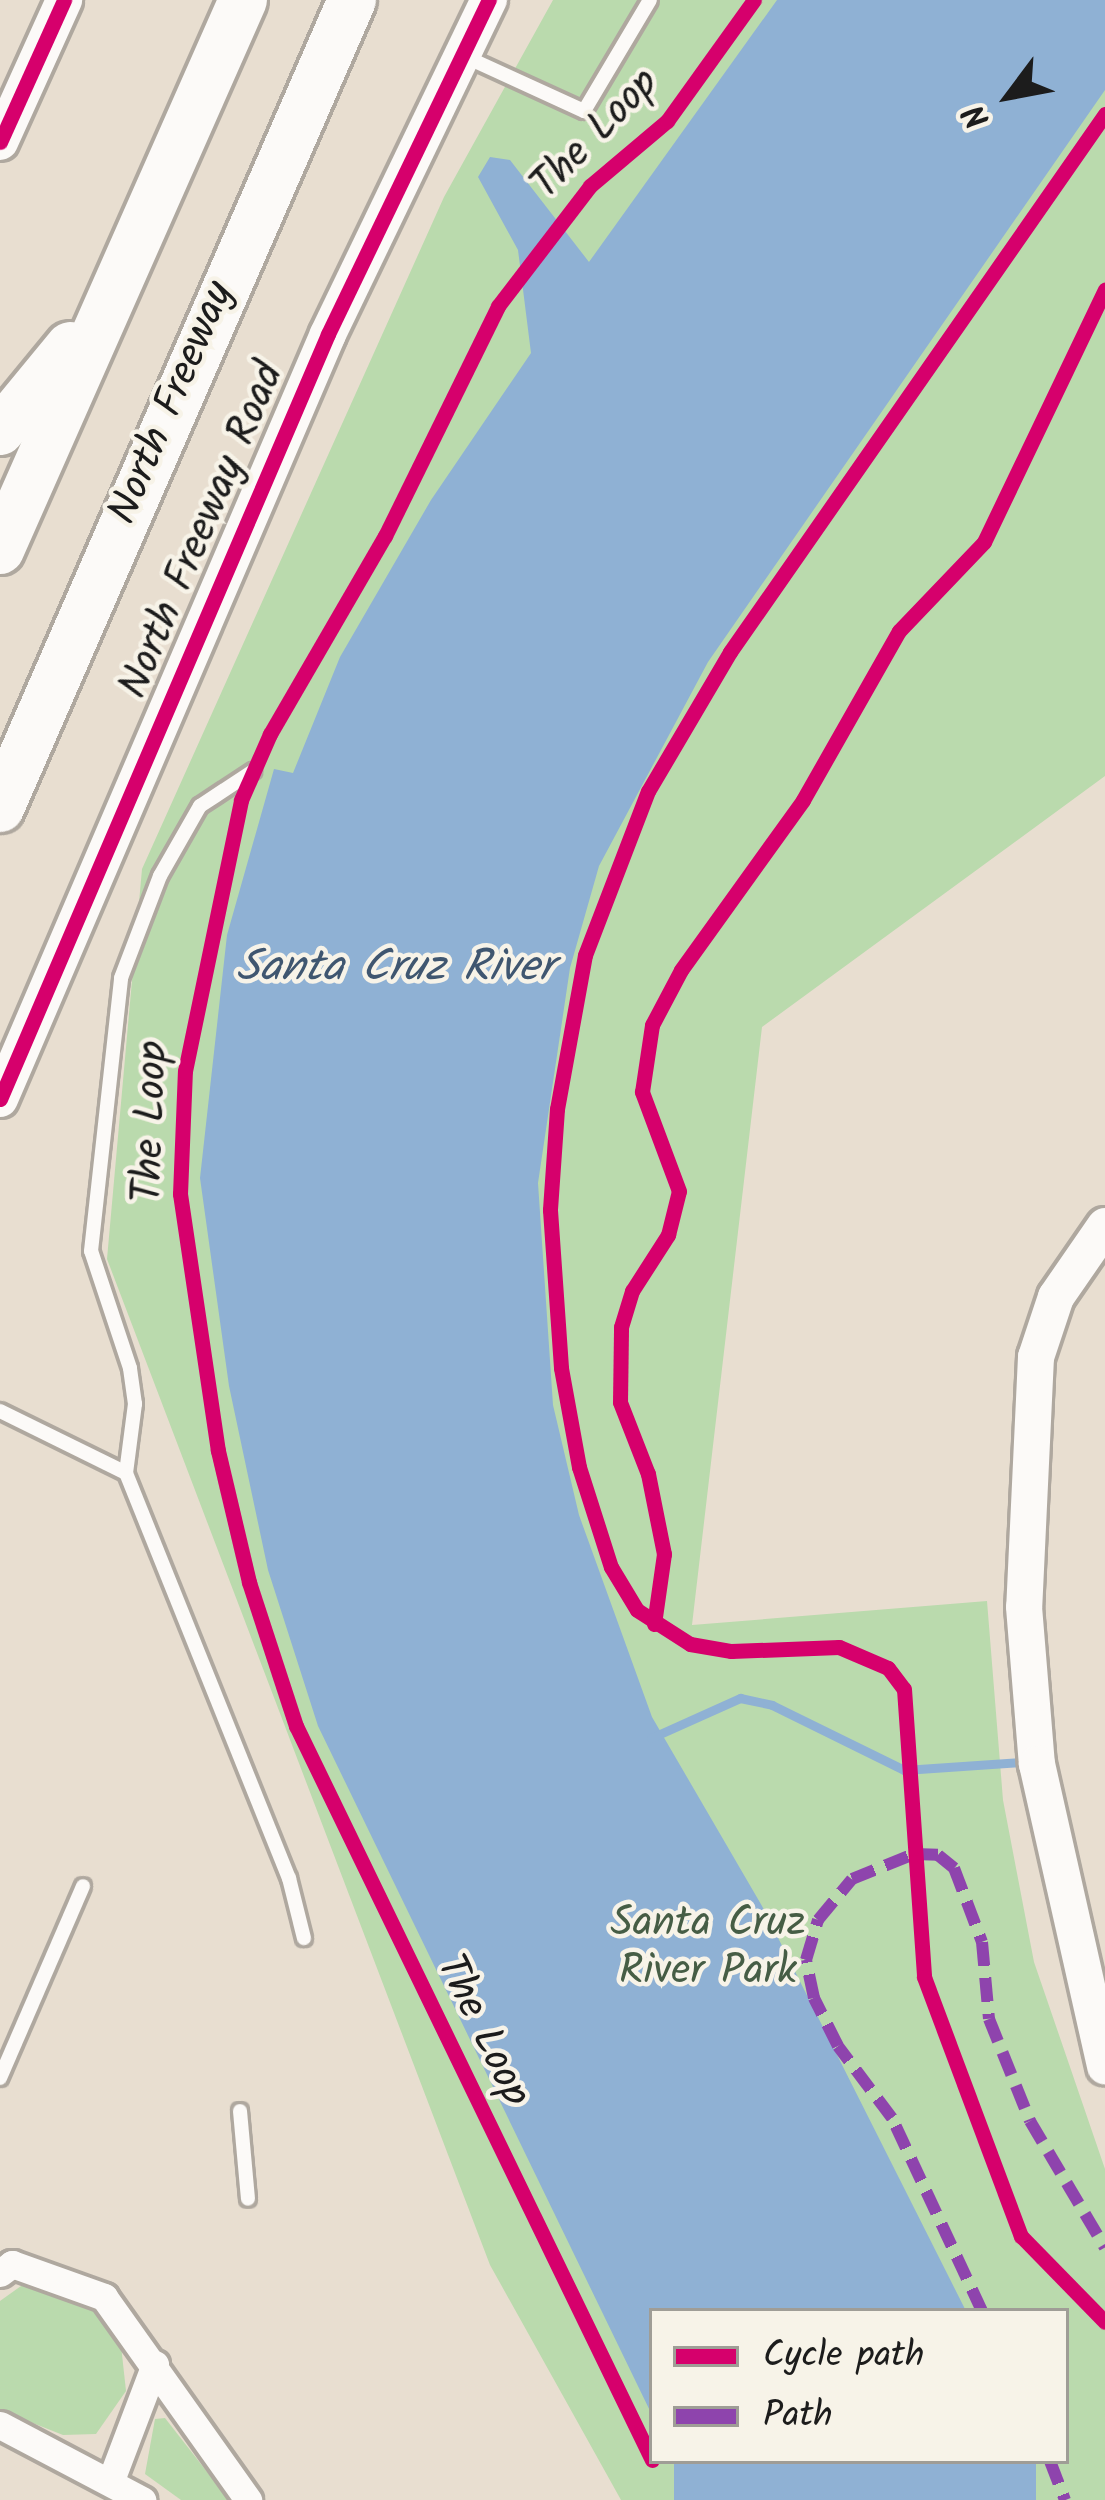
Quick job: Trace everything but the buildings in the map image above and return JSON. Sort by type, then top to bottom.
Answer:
[{"type":"highway","points":[[0,550],[103,305],[243,0]]},
{"type":"highway","name":"North Freeway","points":[[2,805],[352,0]]},
{"type":"highway","points":[[0,431],[103,305]]},
{"type":"main road","points":[[0,142],[64,0]]},
{"type":"main road","name":"North Freeway Road","points":[[0,1099],[328,334],[489,0]]},
{"type":"main road","points":[[1105,1226],[1055,1297],[1031,1398],[1024,1607],[1037,1764],[1105,2066]]},
{"type":"street","points":[[1,2268],[12,2264],[49,2273],[104,2297],[248,2500]]},
{"type":"street","points":[[111,2480],[154,2364]]},
{"type":"street","points":[[0,2426],[142,2500]]},
{"type":"lane","points":[[461,55],[584,111],[650,0]]},
{"type":"lane","points":[[253,771],[200,806],[160,876],[121,978],[91,1251],[130,1368],[135,1404],[126,1472],[289,1878],[304,1938]]},
{"type":"lane","points":[[0,1411],[126,1472]]},
{"type":"lane","points":[[0,2078],[83,1886]]},
{"type":"lane","points":[[240,2111],[248,2199]]},
{"type":"green space","name":"Santa Cruz River Park","points":[[553,0],[1105,0],[1105,776],[762,1027],[692,1625],[987,1601],[1003,1800],[1034,1962],[1105,2169],[1105,2500],[621,2500],[490,2265],[107,1259],[142,869],[444,197]]},
{"type":"green space","points":[[28,2281],[88,2305],[120,2336],[126,2391],[96,2434],[63,2435],[0,2410],[0,2301]]},
{"type":"green space","points":[[165,2418],[229,2500],[181,2500],[145,2474],[155,2419]]},
{"type":"water","name":"Santa Cruz River","points":[[777,0],[1105,0],[1105,90],[708,662],[599,866],[570,968],[538,1183],[553,1405],[579,1515],[652,1717],[762,1906],[964,2308],[649,2308],[649,2409],[318,1726],[268,1570],[229,1386],[200,1178],[227,935],[274,769],[293,773],[340,657],[431,500],[531,353],[518,250],[478,177],[490,157],[510,160],[589,262]]},
{"type":"water","points":[[674,2464],[1036,2464],[1036,2500],[674,2500]]},
{"type":"waterway","points":[[651,1738],[740,1698],[772,1705],[904,1770],[1022,1762]]},
{"type":"marked path","points":[[981,2308],[892,2118],[838,2046],[814,1998],[806,1960],[818,1920],[852,1879],[914,1854],[938,1855],[954,1868],[982,1942],[989,2019],[1030,2121],[1105,2248]]},
{"type":"marked path","points":[[1051,2464],[1065,2500]]},
{"type":"cycle path","points":[[0,142],[64,0]]},
{"type":"cycle path","points":[[0,1099],[328,334],[489,0]]},
{"type":"cycle path","name":"The Loop","points":[[649,2454],[296,1726],[249,1582],[218,1451],[180,1194],[185,1071],[241,800],[270,734],[385,536],[498,306],[590,186],[667,121],[754,0]]},
{"type":"cycle path","points":[[1105,114],[730,652],[648,791],[585,955],[557,1109],[550,1210],[561,1368],[579,1467],[611,1567],[637,1610],[690,1644],[731,1651],[839,1647],[888,1668],[904,1689],[924,1977],[1021,2236],[1105,2322]]},
{"type":"cycle path","points":[[654,1624],[664,1554],[648,1474],[620,1402],[621,1327],[632,1291],[668,1235],[679,1191],[642,1092],[652,1025],[681,970],[803,800],[899,631],[984,542],[1105,289]]}]
